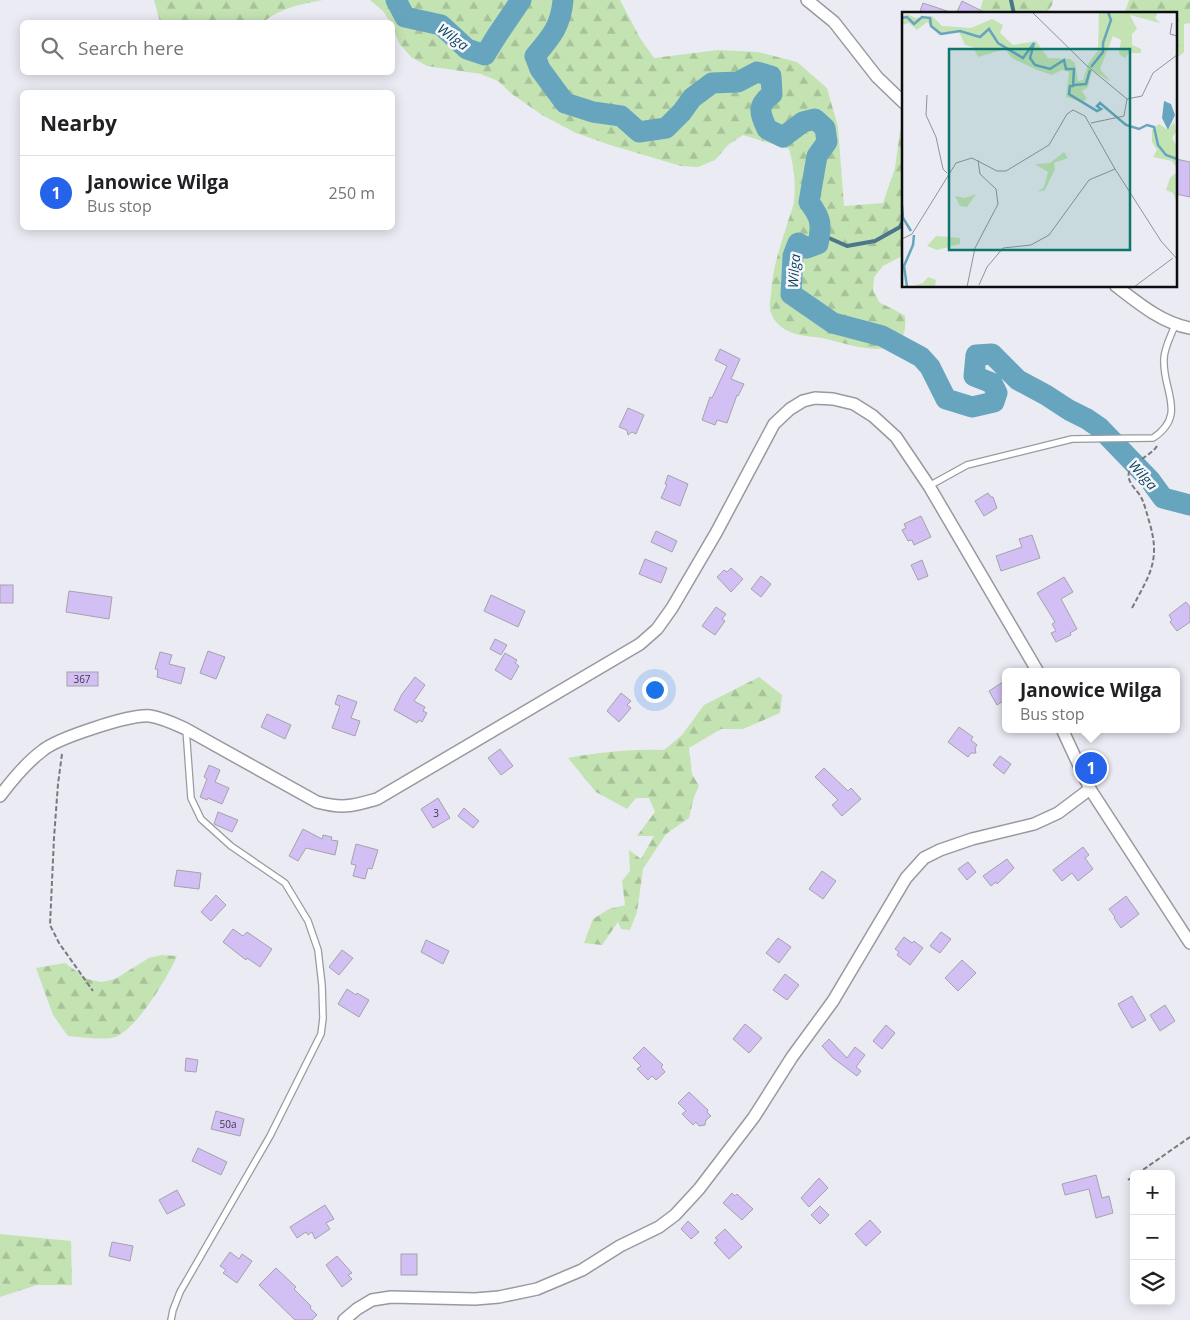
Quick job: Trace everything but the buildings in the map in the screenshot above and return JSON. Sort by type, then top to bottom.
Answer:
[{"type":"street","points":[[807,0],[834,22],[877,77],[902,101]]},
{"type":"street","points":[[1119,288],[1154,313],[1175,325],[1190,328]]},
{"type":"street","points":[[0,796],[26,765],[43,750],[64,739],[125,719],[149,716],[172,722],[186,729],[317,802],[344,807],[377,799],[640,644],[657,629],[672,608],[716,533],[774,424],[790,409],[803,401],[815,398],[833,399],[854,404],[874,416],[896,437],[929,486],[1036,668]]},
{"type":"street","points":[[1064,733],[1090,790],[1190,943]]},
{"type":"street","points":[[344,1320],[372,1300],[391,1297],[475,1299],[500,1297],[537,1289],[582,1270],[620,1246],[659,1227],[675,1215],[698,1189],[754,1117],[792,1057],[833,1001],[906,878],[924,858],[940,850],[972,839],[1034,824],[1058,813],[1090,790]]},
{"type":"lane","points":[[929,486],[967,465],[1072,438],[1153,438],[1164,431],[1172,412],[1172,400],[1164,375],[1164,357],[1175,325]]},
{"type":"lane","points":[[171,1320],[180,1292],[270,1136],[321,1034],[323,1018],[318,950],[308,921],[285,883],[231,846],[201,819],[190,798],[186,729]]},
{"type":"path","points":[[1132,608],[1150,574],[1155,549],[1153,534],[1142,498],[1130,481],[1128,474],[1131,468],[1156,449],[1164,431]]},
{"type":"path","points":[[64,739],[58,784],[50,895],[50,925],[59,943],[93,991]]},
{"type":"path","points":[[1143,1170],[1190,1137]]},
{"type":"green space","points":[[154,0],[323,0],[291,7],[266,20],[159,20]]},
{"type":"green space","points":[[370,0],[620,0],[640,38],[654,58],[718,50],[758,52],[797,62],[827,88],[838,127],[844,206],[883,203],[895,168],[902,126],[902,256],[883,266],[874,277],[873,291],[880,303],[905,316],[904,332],[899,342],[890,347],[878,349],[865,348],[796,334],[777,323],[771,313],[773,277],[778,252],[794,202],[794,176],[789,149],[743,135],[728,145],[715,160],[698,167],[681,166],[610,145],[576,133],[542,115],[512,94],[498,81],[481,74],[427,66],[411,57],[399,43],[395,32],[395,20],[389,20],[383,11]]},
{"type":"green space","points":[[983,0],[1053,0],[1047,12],[980,12]]},
{"type":"green space","points":[[1129,0],[1190,0],[1190,23],[1184,24],[1184,52],[1178,57],[1178,12],[1125,12]]},
{"type":"green space","points":[[759,677],[782,695],[780,713],[743,729],[721,729],[689,748],[692,774],[699,786],[689,818],[666,834],[643,869],[637,912],[630,930],[621,929],[618,922],[602,945],[584,943],[593,919],[609,909],[625,905],[622,881],[630,871],[629,850],[641,859],[654,836],[637,836],[655,812],[649,798],[636,798],[627,809],[596,792],[568,758],[616,751],[664,750],[682,735],[704,705]]},
{"type":"green space","points":[[162,955],[177,956],[159,988],[143,1011],[126,1030],[118,1036],[108,1038],[68,1036],[53,1015],[36,968],[65,963],[87,979],[101,982],[115,979],[149,958]]},
{"type":"green space","points":[[0,1234],[71,1241],[72,1285],[37,1285],[0,1297]]},
{"type":"waterway","name":"Wilga","points":[[396,0],[405,17],[441,25],[467,49],[485,55],[521,0]]},
{"type":"waterway","name":"Wilga","points":[[563,0],[560,17],[554,31],[535,56],[540,69],[565,103],[593,112],[621,116],[639,132],[666,128],[682,112],[692,98],[712,83],[738,82],[757,72],[771,76],[772,94],[763,102],[761,110],[767,129],[783,137],[803,122],[815,119],[825,128],[827,142],[817,156],[809,202],[816,212],[819,222],[818,244],[807,248],[798,243],[793,256],[791,294],[833,323],[882,336],[921,357],[930,367],[946,399],[972,407],[994,402],[997,393],[992,383],[974,376],[976,355],[992,354],[1018,380],[1100,428],[1150,480],[1163,498],[1190,505]]},
{"type":"waterway","points":[[1011,0],[1014,12]]},
{"type":"waterway","points":[[820,234],[847,246],[875,241],[900,227],[902,223]]},
{"type":"place","name":"Janowice Wilga","points":[[1091,768]]}]
